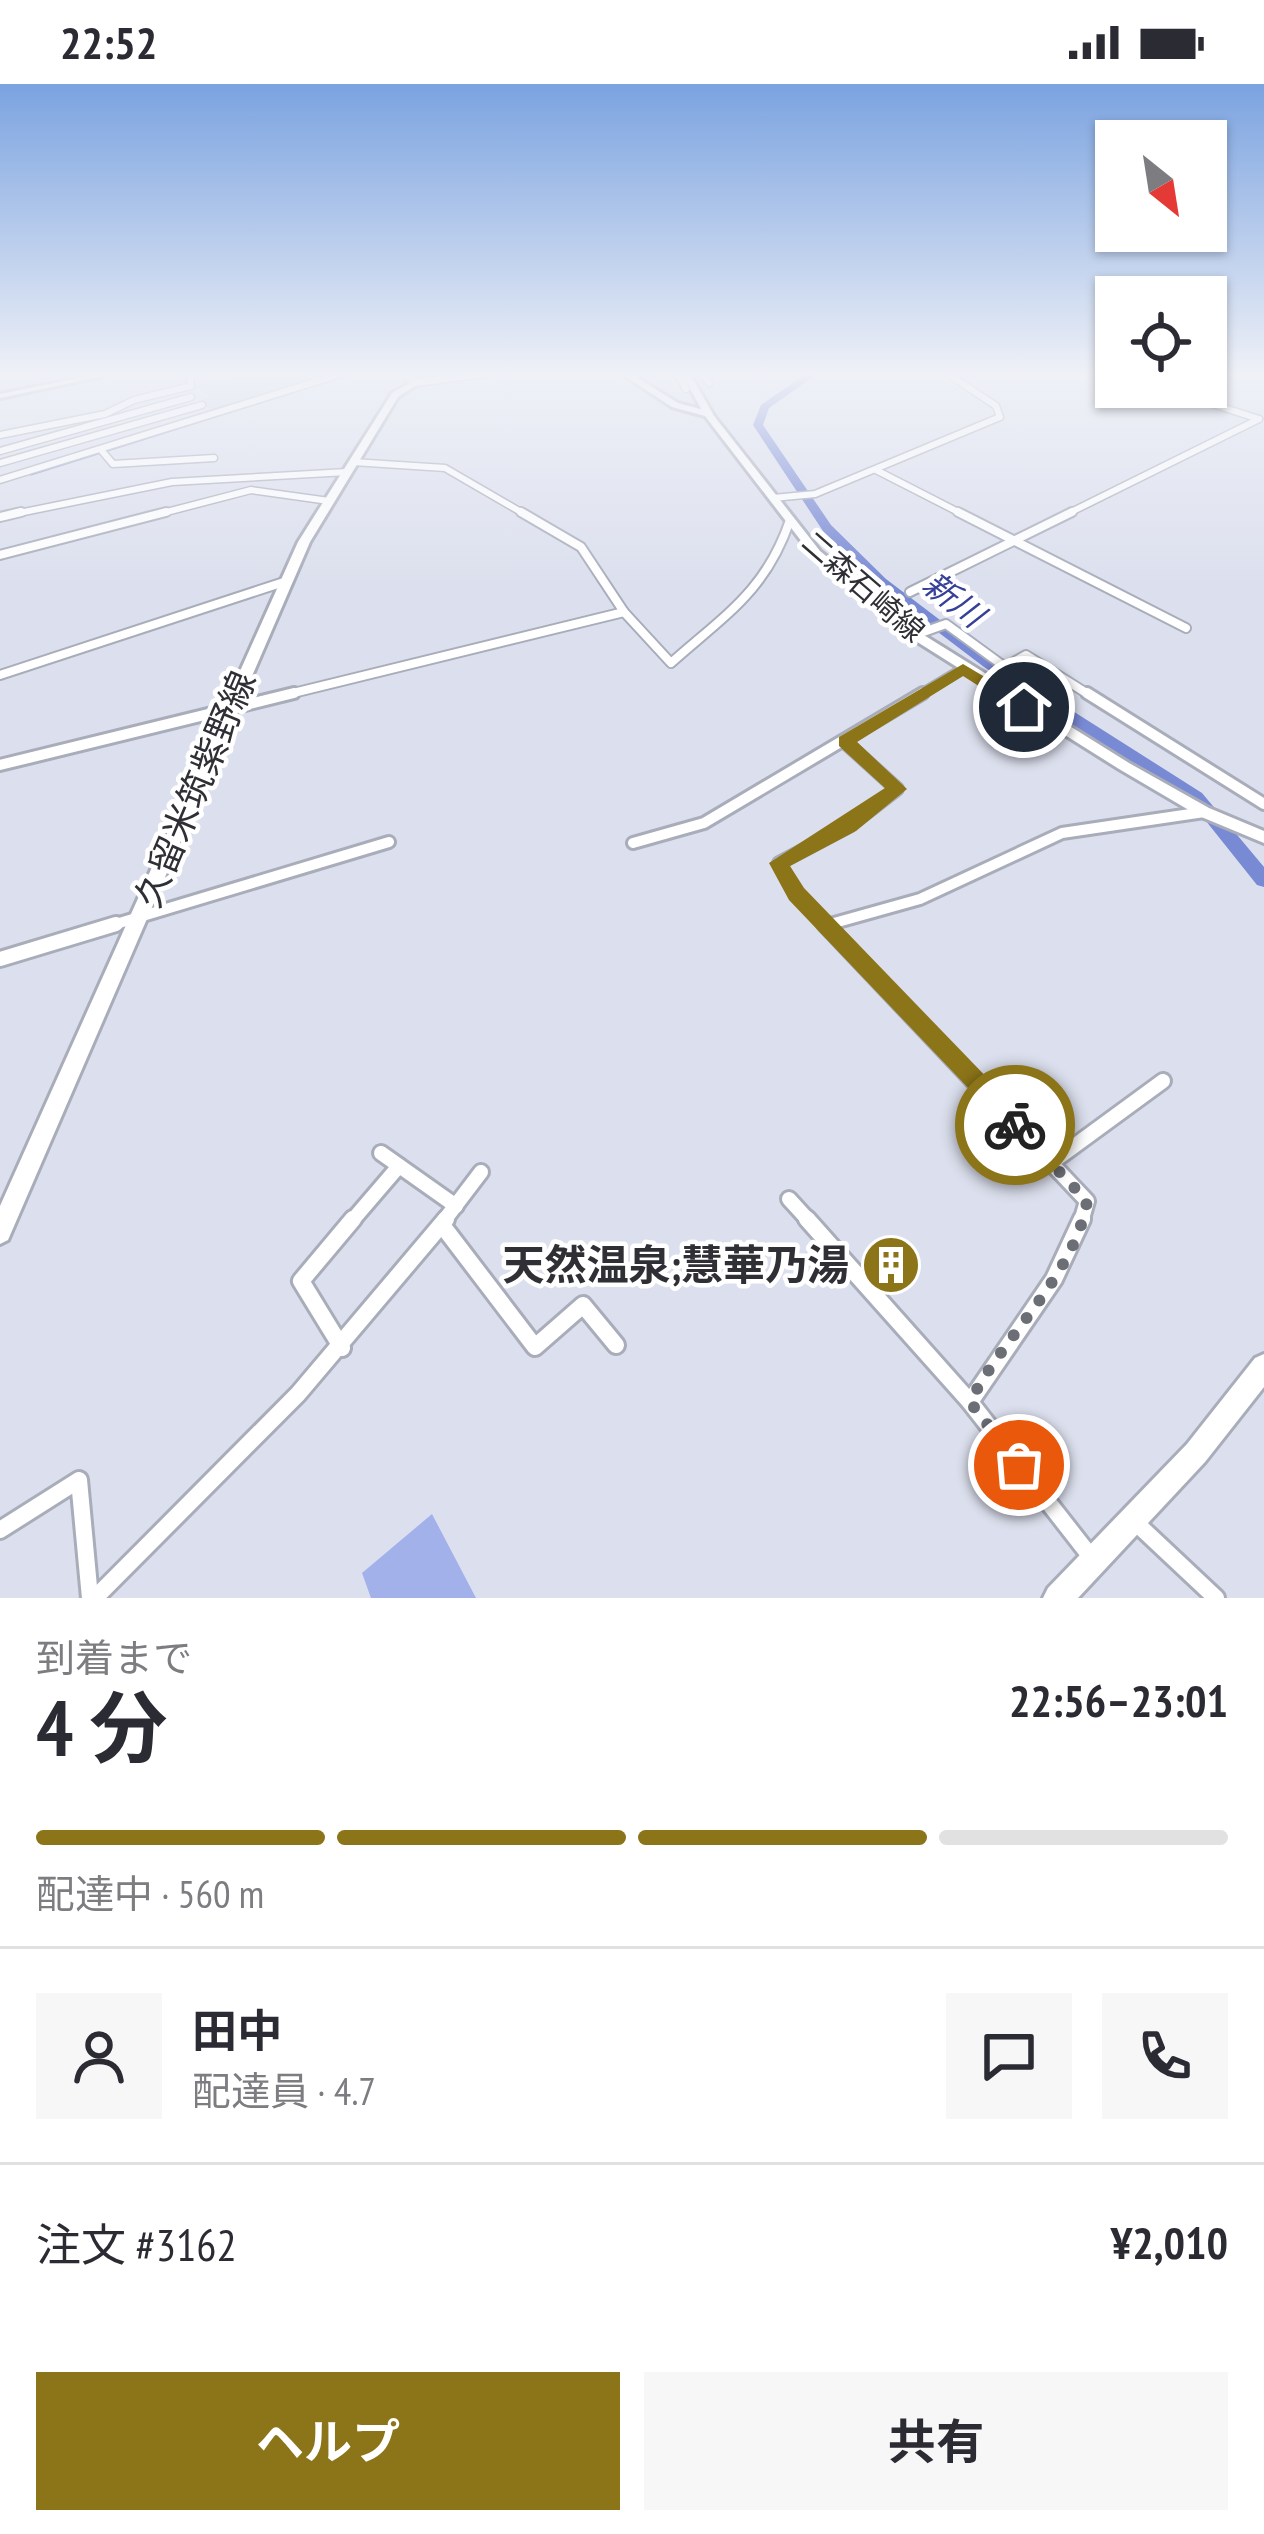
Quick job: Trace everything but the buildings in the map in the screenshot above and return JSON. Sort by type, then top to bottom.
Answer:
[{"type":"main road","name":"久留米筑紫野線","points":[[0,1232],[287,581],[365,443]]},
{"type":"main road","name":"二森石崎線","points":[[730,443],[834,570],[915,635],[963,669],[1204,812],[1262,833]]},
{"type":"main road","points":[[1058,1598],[1196,1453],[1264,1367]]},
{"type":"street","points":[[58,443],[74,459]]},
{"type":"street","points":[[0,463],[69,443]]},
{"type":"street","points":[[0,480],[131,443]]},
{"type":"street","points":[[773,498],[815,494],[940,443]]},
{"type":"street","points":[[910,592],[1212,443]]},
{"type":"street","points":[[102,452],[113,464],[214,458]]},
{"type":"street","points":[[0,517],[214,473],[445,468],[581,547],[623,612],[671,663],[758,586],[776,562],[790,520]]},
{"type":"street","points":[[876,470],[1186,628]]},
{"type":"street","points":[[0,555],[250,490],[329,501]]},
{"type":"street","points":[[0,675],[287,581]]},
{"type":"street","points":[[0,765],[623,612]]},
{"type":"street","points":[[915,635],[946,624],[1004,667],[1026,655],[1264,804]]},
{"type":"street","points":[[633,843],[704,823],[963,669]]},
{"type":"street","points":[[845,742],[898,789],[849,826],[778,863],[796,894],[1087,1201],[1082,1234],[988,1367],[970,1402]]},
{"type":"street","points":[[827,925],[920,899],[1062,833],[1204,812]]},
{"type":"street","points":[[0,959],[389,842]]},
{"type":"street","points":[[1051,1163],[1163,1081]]},
{"type":"street","points":[[381,1153],[456,1206]]},
{"type":"street","points":[[342,1348],[301,1281],[400,1166]]},
{"type":"street","points":[[93,1598],[216,1483],[342,1348],[481,1172]]},
{"type":"street","points":[[788,1199],[970,1402],[1093,1560]]},
{"type":"street","points":[[442,1225],[535,1347],[583,1305],[616,1345]]},
{"type":"street","points":[[0,1530],[79,1480],[93,1598]]},
{"type":"street","points":[[1132,1518],[1216,1598]]},
{"type":"shaded area","points":[[432,1514],[476,1598],[371,1598],[362,1573]]},
{"type":"waterway","points":[[31,474],[131,443]]},
{"type":"waterway","name":"新川","points":[[770,443],[827,528],[881,582],[989,664],[1196,797],[1264,880]]},
{"type":"way so far","points":[[1015,1125],[1087,1201],[1082,1234],[988,1367],[970,1402],[1019,1465]]},
{"type":"place","name":"天然温泉;慧華乃湯","points":[[891,1265]]},
{"type":"route","points":[[1015,1125],[796,894],[778,863],[849,826],[898,789],[845,742],[963,669],[1024,707]]}]
